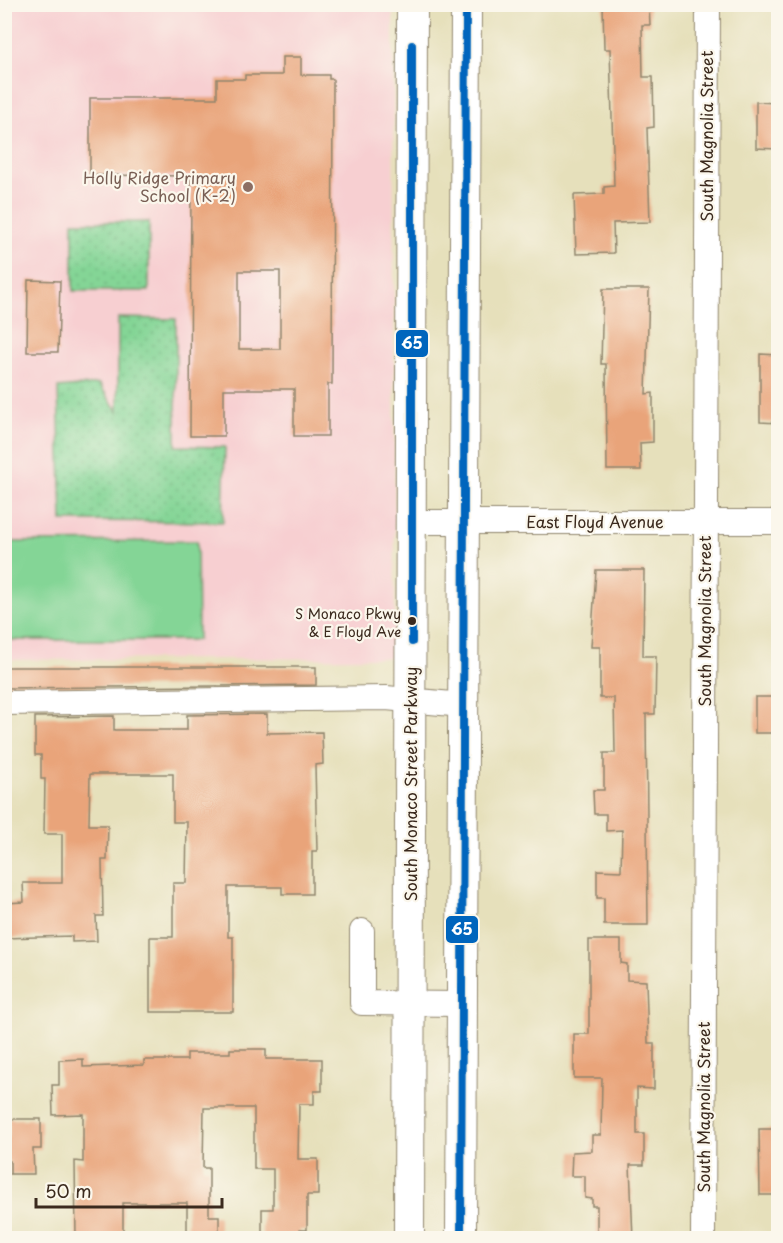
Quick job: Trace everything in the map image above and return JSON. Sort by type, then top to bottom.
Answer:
[{"type":"main road","name":"South Monaco Street Parkway","points":[[409,1239],[412,4]]},
{"type":"main road","points":[[461,1239],[466,522],[466,4]]},
{"type":"street","name":"South Magnolia Street","points":[[703,1239],[708,4]]},
{"type":"street","name":"East Floyd Avenue","points":[[411,522],[778,522]]},
{"type":"street","points":[[4,703],[362,698],[463,705]]},
{"type":"street","points":[[362,931],[362,1003],[461,1004]]},
{"type":"shaded area","points":[[4,5],[393,5],[395,658],[5,660]]},
{"type":"green space","points":[[73,222],[149,222],[149,291],[73,291]]},
{"type":"green space","points":[[118,318],[176,319],[176,446],[225,447],[223,522],[62,521],[58,388],[99,384],[118,412]]},
{"type":"green space","points":[[197,541],[198,640],[5,640],[5,542]]},
{"type":"building","points":[[603,4],[649,4],[650,25],[642,25],[643,77],[653,77],[654,127],[647,128],[650,222],[613,223],[614,253],[576,254],[574,195],[604,194],[604,187],[614,186],[610,49],[604,49]]},
{"type":"building","points":[[282,57],[301,57],[301,75],[329,75],[329,79],[333,79],[332,384],[328,384],[328,436],[294,436],[294,389],[224,389],[224,436],[190,436],[191,176],[90,175],[90,98],[217,98],[217,79],[245,79],[245,75],[282,75]],"holes":[[[239,271],[280,271],[280,349],[239,349]]]},
{"type":"building","points":[[756,102],[778,103],[778,149],[756,148]]},
{"type":"building","points":[[28,280],[60,281],[58,352],[27,352]]},
{"type":"building","points":[[603,289],[649,289],[646,394],[653,393],[653,442],[640,443],[641,470],[607,470],[606,364],[601,364]]},
{"type":"building","points":[[760,354],[778,355],[778,423],[760,422]]},
{"type":"building","points":[[596,570],[644,570],[643,656],[656,656],[655,714],[646,714],[648,925],[604,925],[604,898],[597,898],[597,870],[621,871],[622,830],[606,831],[606,814],[594,814],[593,790],[604,790],[604,753],[615,753],[614,698],[600,698],[600,647],[591,647]]},
{"type":"building","points":[[4,667],[316,667],[316,685],[4,688]]},
{"type":"building","points":[[755,697],[778,697],[778,733],[755,733]]},
{"type":"building","points":[[267,714],[267,733],[322,732],[323,764],[315,765],[317,851],[312,851],[312,894],[282,894],[282,887],[228,887],[228,937],[233,937],[233,1012],[150,1012],[150,937],[173,937],[173,883],[186,883],[187,822],[173,822],[173,774],[90,774],[89,825],[108,825],[107,860],[102,860],[103,916],[96,916],[97,941],[72,942],[72,936],[4,938],[4,903],[24,902],[23,883],[62,883],[62,834],[44,834],[45,779],[41,779],[41,755],[35,755],[35,717],[114,716],[114,730],[187,730],[187,715]]},
{"type":"building","points":[[589,940],[621,940],[621,963],[627,964],[627,980],[646,981],[648,1043],[654,1043],[654,1089],[637,1088],[637,1134],[644,1134],[644,1165],[630,1165],[633,1239],[597,1239],[597,1206],[592,1206],[592,1199],[585,1198],[585,1176],[571,1176],[572,1152],[592,1151],[592,1135],[601,1135],[602,1078],[574,1078],[574,1034],[589,1034]]},
{"type":"building","points":[[230,1049],[266,1049],[266,1059],[322,1059],[322,1091],[314,1091],[314,1104],[299,1104],[298,1159],[318,1159],[318,1195],[307,1195],[307,1230],[300,1230],[299,1239],[262,1239],[262,1209],[273,1209],[273,1169],[254,1169],[254,1108],[204,1108],[203,1168],[209,1168],[209,1216],[219,1216],[219,1239],[187,1239],[187,1203],[123,1203],[123,1239],[76,1239],[75,1161],[83,1162],[83,1114],[53,1115],[52,1085],[59,1085],[59,1060],[83,1059],[83,1067],[144,1065],[144,1060],[187,1060],[187,1053],[230,1053]]},
{"type":"building","points":[[9,1119],[41,1119],[41,1149],[33,1149],[34,1174],[10,1174],[10,1161],[4,1161],[4,1137],[9,1137]]},
{"type":"building","points":[[759,1129],[778,1129],[778,1195],[760,1195]]},
{"type":"transit line","name":"65","points":[[461,1238],[466,4]]},
{"type":"transit line","name":"65","points":[[412,45],[412,642]]},
{"type":"place","name":"Holly Ridge Primary School (K-2)","points":[[248,187]]},
{"type":"place","name":"S Monaco Pkwy & E Floyd Ave","points":[[412,621]]}]
